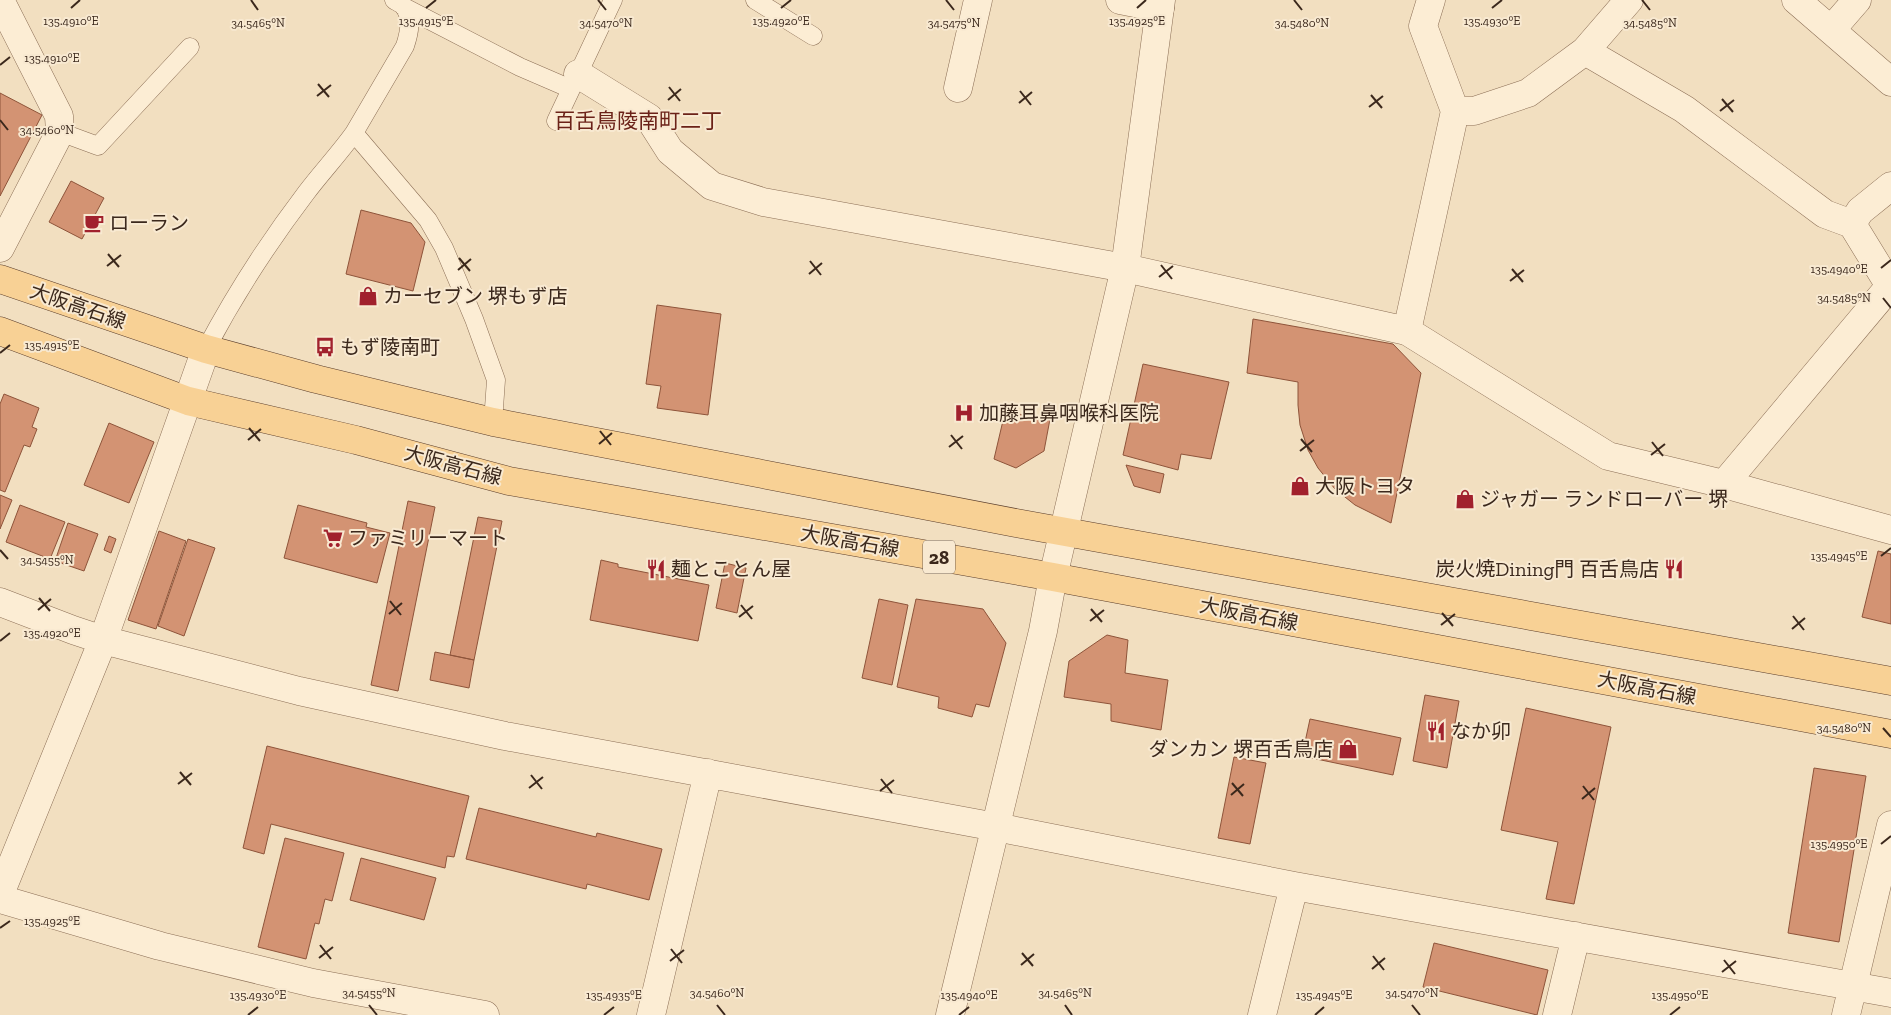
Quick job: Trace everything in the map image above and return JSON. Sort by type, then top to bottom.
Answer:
[{"type":"main road","name":"大阪高石線","points":[[0,280],[206,349],[316,379],[493,422],[1065,532],[1891,681]]},
{"type":"main road","name":"大阪高石線","points":[[0,331],[188,401],[356,440],[509,480],[1053,577],[1891,734]]},
{"type":"street","points":[[0,0],[59,116],[60,132],[0,248]]},
{"type":"street","points":[[958,88],[978,0]]},
{"type":"street","points":[[950,1015],[1041,641],[1053,577],[1065,532],[1124,268],[1161,4],[1120,0]]},
{"type":"street","points":[[1407,331],[1455,111],[1423,26],[1431,0]]},
{"type":"street","points":[[1455,111],[1474,111],[1528,93],[1585,51],[1629,0]]},
{"type":"street","points":[[1796,0],[1891,82]]},
{"type":"street","points":[[1831,30],[1857,0]]},
{"type":"street","points":[[1585,51],[1684,109],[1825,214],[1852,224],[1890,286],[1724,484]]},
{"type":"street","points":[[574,82],[649,118],[670,151],[712,186],[763,202],[1124,268],[1407,331],[1608,456],[1724,484],[1891,530]]},
{"type":"street","points":[[1852,224],[1860,210],[1891,186]]},
{"type":"street","points":[[0,894],[103,640],[206,349]]},
{"type":"street","points":[[0,602],[103,640],[299,691],[505,736],[996,827],[1294,886],[1891,994]]},
{"type":"street","points":[[651,1015],[708,773]]},
{"type":"street","points":[[1846,1015],[1891,825]]},
{"type":"street","points":[[1262,1015],[1294,886]]},
{"type":"street","points":[[0,899],[160,946],[313,983],[485,1015]]},
{"type":"street","points":[[1557,1015],[1576,936]]},
{"type":"lane","points":[[556,121],[613,0]]},
{"type":"lane","points":[[755,0],[813,36]]},
{"type":"lane","points":[[399,4],[520,67],[574,82]]},
{"type":"lane","points":[[206,349],[225,312],[269,243],[354,133],[405,46],[410,32],[409,20],[399,4]]},
{"type":"lane","points":[[60,132],[98,146],[190,47]]},
{"type":"lane","points":[[354,133],[428,220],[444,248],[474,319],[496,380],[493,422]]},
{"type":"building","points":[[0,93],[42,115],[0,196]]},
{"type":"building","points":[[71,181],[104,198],[82,239],[49,222]]},
{"type":"building","points":[[361,210],[411,223],[425,242],[413,291],[346,274]]},
{"type":"building","points":[[657,305],[721,314],[708,415],[657,408],[661,386],[646,384]]},
{"type":"building","points":[[1253,319],[1393,344],[1421,373],[1391,523],[1355,505],[1335,489],[1318,468],[1308,450],[1300,425],[1298,382],[1247,373]]},
{"type":"building","points":[[1143,364],[1229,382],[1211,459],[1181,454],[1178,470],[1123,455]]},
{"type":"building","points":[[4,394],[39,408],[32,427],[37,429],[30,447],[24,445],[5,492],[0,490],[0,404]]},
{"type":"building","points":[[1005,412],[1050,419],[1044,451],[1016,468],[994,459]]},
{"type":"building","points":[[109,423],[154,442],[129,503],[84,485]]},
{"type":"building","points":[[1126,465],[1164,474],[1160,493],[1134,486]]},
{"type":"building","points":[[0,495],[12,500],[0,529]]},
{"type":"building","points":[[408,501],[435,507],[398,691],[371,685]]},
{"type":"building","points":[[20,505],[65,522],[50,559],[6,542]]},
{"type":"building","points":[[298,505],[367,523],[366,527],[390,533],[377,583],[284,558]]},
{"type":"building","points":[[478,517],[502,521],[474,660],[450,655]]},
{"type":"building","points":[[68,523],[98,534],[84,571],[55,561]]},
{"type":"building","points":[[159,531],[186,541],[156,629],[128,620]]},
{"type":"building","points":[[109,536],[116,539],[111,553],[104,550]]},
{"type":"building","points":[[188,539],[215,548],[184,636],[158,626]]},
{"type":"building","points":[[1878,551],[1891,554],[1891,624],[1862,617]]},
{"type":"building","points":[[601,560],[618,564],[618,567],[709,585],[698,641],[590,620]]},
{"type":"building","points":[[725,563],[746,568],[737,613],[716,608]]},
{"type":"building","points":[[879,599],[908,605],[892,685],[862,678]]},
{"type":"building","points":[[916,599],[983,609],[1006,643],[989,707],[976,704],[972,717],[938,708],[939,697],[897,687]]},
{"type":"building","points":[[1107,635],[1128,640],[1125,673],[1168,680],[1161,730],[1111,721],[1111,704],[1064,697],[1069,661]]},
{"type":"building","points":[[435,652],[474,660],[469,688],[430,680]]},
{"type":"building","name":"なか卯","points":[[1425,695],[1459,701],[1447,768],[1413,761]]},
{"type":"building","points":[[1526,708],[1611,727],[1574,904],[1546,899],[1558,842],[1501,830]]},
{"type":"building","points":[[1310,719],[1401,738],[1393,775],[1302,756]]},
{"type":"building","points":[[267,746],[469,796],[454,857],[447,856],[445,868],[271,824],[264,854],[243,848]]},
{"type":"building","points":[[1234,757],[1266,763],[1250,844],[1218,838]]},
{"type":"building","points":[[1814,768],[1866,776],[1839,942],[1788,933]]},
{"type":"building","points":[[479,808],[596,837],[597,833],[662,849],[649,900],[587,884],[586,889],[466,859]]},
{"type":"building","points":[[285,838],[344,853],[332,901],[325,899],[319,924],[315,923],[306,959],[258,947]]},
{"type":"building","points":[[361,858],[436,878],[424,920],[350,900]]},
{"type":"building","points":[[1434,943],[1548,970],[1537,1015],[1423,987]]},
{"type":"place","name":"ローラン","points":[[94,223]]},
{"type":"place","name":"カーセブン 堺もず店","points":[[368,296]]},
{"type":"place","name":"もず陵南町","points":[[325,347]]},
{"type":"place","name":"加藤耳鼻咽喉科医院","points":[[964,413]]},
{"type":"place","name":"大阪トヨタ","points":[[1300,486]]},
{"type":"place","name":"ジャガー ランドローバー 堺","points":[[1465,499]]},
{"type":"place","name":"ファミリーマート","points":[[333,538]]},
{"type":"place","name":"麺とことん屋","points":[[656,569]]},
{"type":"place","name":"炭火焼Dining門 百舌鳥店","points":[[1674,569]]},
{"type":"place","name":"なか卯","points":[[1436,731]]},
{"type":"place","name":"ダンカン 堺百舌鳥店","points":[[1348,749]]},
{"type":"district","name":"百舌鳥陵南町二丁","points":[[638,121]]}]
